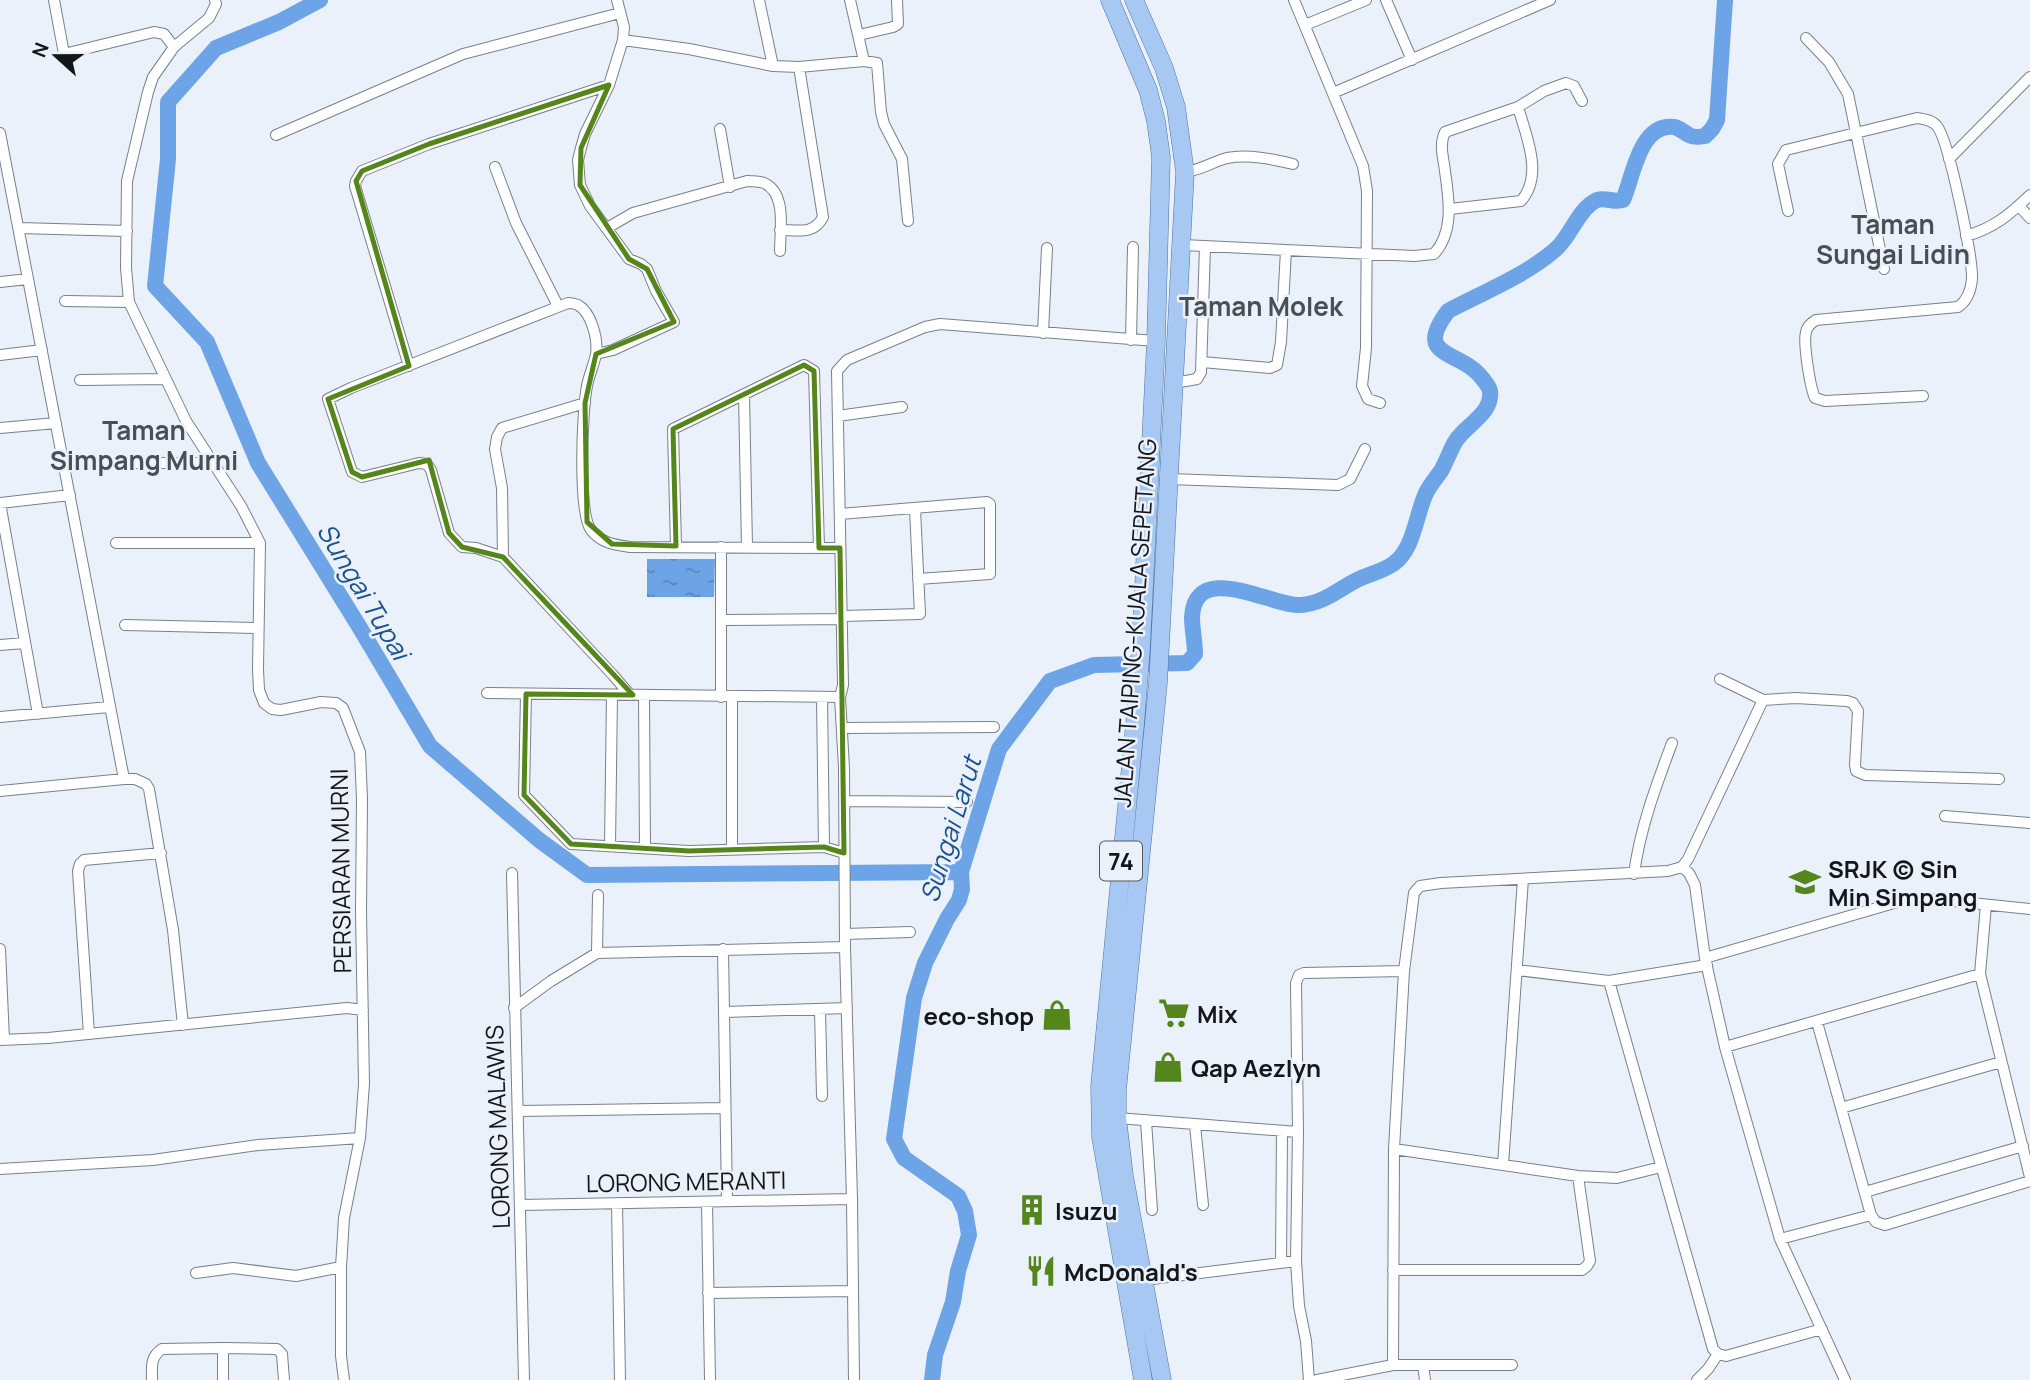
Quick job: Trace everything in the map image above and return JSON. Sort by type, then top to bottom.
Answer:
[{"type":"main road","name":"JALAN TAIPING-KUALA SEPETANG","points":[[1110,0],[1148,90],[1161,158],[1156,341],[1141,647],[1103,1039],[1100,1119],[1107,1175],[1143,1380]]},
{"type":"main road","name":"JALAN TAIPING-KUALA SEPETANG","points":[[1134,0],[1164,68],[1176,107],[1185,172],[1158,684],[1118,1078],[1117,1118],[1124,1176],[1162,1380]]},
{"type":"street","points":[[54,0],[64,54],[154,32],[164,34],[174,47]]},
{"type":"street","name":"PERSIARAN MURNI","points":[[215,0],[216,4],[209,18],[174,47],[153,77],[148,92],[127,181],[129,302],[186,421],[260,543],[259,690],[264,703],[272,709],[281,710],[321,702],[336,704],[347,716],[360,752],[364,1084],[360,1138],[344,1218],[341,1356],[345,1380]]},
{"type":"street","points":[[596,354],[612,350],[674,322],[647,269],[629,259],[590,206],[580,186],[578,160],[585,134],[609,85],[623,40],[624,27],[617,0]]},
{"type":"street","points":[[759,0],[773,66]]},
{"type":"street","points":[[850,0],[864,61]]},
{"type":"street","points":[[859,35],[898,24],[897,0]]},
{"type":"street","points":[[1294,0],[1363,166],[1367,191],[1366,348],[1362,386],[1368,399],[1380,403]]},
{"type":"street","points":[[1305,25],[1366,0]]},
{"type":"street","points":[[1386,0],[1412,60]]},
{"type":"street","points":[[1333,93],[1550,0]]},
{"type":"street","points":[[276,135],[463,54],[620,13]]},
{"type":"street","points":[[1806,38],[1829,62],[1848,94],[1884,269]]},
{"type":"street","points":[[623,40],[689,49],[773,66],[799,67],[864,61],[877,63],[884,124],[902,159],[908,220]]},
{"type":"street","points":[[780,230],[812,229],[819,226],[822,217],[799,67]]},
{"type":"street","points":[[1949,159],[2030,77]]},
{"type":"street","points":[[1182,245],[1366,254],[1434,254],[1442,246],[1450,209],[1441,147],[1445,132],[1518,107],[1544,91],[1566,83],[1574,86],[1582,101]]},
{"type":"street","points":[[409,366],[355,186],[362,171],[429,144],[609,85]]},
{"type":"street","points":[[1450,209],[1521,201],[1529,192],[1533,174],[1529,146],[1518,107]]},
{"type":"street","points":[[1788,211],[1778,164],[1786,150],[1917,118],[1936,124],[1945,141],[1966,236],[1972,279],[1964,303],[1958,307],[1816,320],[1808,325],[1805,334],[1811,389],[1815,398],[1825,401],[1923,396]]},
{"type":"street","points":[[720,129],[730,187]]},
{"type":"street","points":[[0,133],[124,779]]},
{"type":"street","points":[[1185,172],[1198,170],[1230,157],[1269,158],[1293,164]]},
{"type":"street","points":[[495,167],[516,223],[558,306]]},
{"type":"street","points":[[607,228],[633,213],[747,181],[763,182],[779,200],[780,251]]},
{"type":"street","points":[[1966,236],[1999,222],[2030,195]]},
{"type":"street","points":[[2019,206],[2030,218]]},
{"type":"street","points":[[19,228],[127,231]]},
{"type":"street","points":[[1174,383],[1197,379],[1201,372],[1205,246]]},
{"type":"street","points":[[1131,340],[1133,247]]},
{"type":"street","points":[[1043,333],[1047,248]]},
{"type":"street","points":[[1202,362],[1270,368],[1277,365],[1280,354],[1286,250]]},
{"type":"street","points":[[0,282],[28,279]]},
{"type":"street","points":[[65,300],[129,302]]},
{"type":"street","points":[[630,695],[503,557],[477,548],[463,547],[449,533],[427,464],[419,463],[362,477],[352,472],[328,399],[558,306],[568,303],[578,305],[585,311],[594,331],[596,354],[586,387],[582,496],[584,513],[591,530],[600,539],[630,547],[840,548]]},
{"type":"street","points":[[854,1380],[840,697],[843,685],[837,371],[847,360],[925,327],[940,324],[1156,341]]},
{"type":"street","points":[[0,355],[42,350]]},
{"type":"street","points":[[676,546],[673,429],[804,365],[814,371],[819,548]]},
{"type":"street","points":[[80,380],[164,379]]},
{"type":"street","points":[[744,395],[747,547]]},
{"type":"street","points":[[503,557],[502,488],[495,449],[496,437],[502,428],[585,403]]},
{"type":"street","points":[[838,416],[902,407]]},
{"type":"street","points":[[0,428],[56,423]]},
{"type":"street","points":[[1170,478],[1338,485],[1350,478],[1365,449]]},
{"type":"street","points":[[102,463],[212,463]]},
{"type":"street","points":[[38,714],[0,503],[70,495]]},
{"type":"street","points":[[840,514],[986,502],[990,504],[990,574],[918,579]]},
{"type":"street","points":[[721,620],[919,614],[915,509]]},
{"type":"street","points":[[116,543],[260,543]]},
{"type":"street","points":[[721,547],[721,620],[727,697],[732,849]]},
{"type":"street","points":[[125,625],[258,628]]},
{"type":"street","points":[[0,645],[25,643]]},
{"type":"street","points":[[1720,678],[1763,700],[1797,698],[1853,703],[1858,711],[1855,765],[1856,771],[1864,775],[1999,779]]},
{"type":"street","points":[[487,693],[840,697]]},
{"type":"street","points":[[526,694],[524,795],[571,844],[689,851],[824,847],[845,858]]},
{"type":"street","points":[[610,846],[612,695]]},
{"type":"street","points":[[644,696],[645,848]]},
{"type":"street","points":[[822,697],[824,847]]},
{"type":"street","points":[[1393,1364],[1394,1149],[1404,971],[1414,893],[1420,886],[1441,883],[1668,872],[1682,867],[1763,700]]},
{"type":"street","points":[[0,717],[109,707]]},
{"type":"street","points":[[842,728],[994,727]]},
{"type":"street","points":[[1634,874],[1638,844],[1671,743]]},
{"type":"street","points":[[0,791],[124,779],[135,779],[146,784],[161,853],[173,930],[183,1025]]},
{"type":"street","points":[[844,801],[967,802]]},
{"type":"street","points":[[1945,816],[2030,823]]},
{"type":"street","points":[[89,1034],[78,871],[80,864],[85,860],[161,853]]},
{"type":"street","points":[[1682,867],[1689,873],[1695,885],[1706,962],[1725,1047],[1780,1239],[1845,1380]]},
{"type":"street","name":"LORONG MALAWIS","points":[[512,873],[524,1380]]},
{"type":"street","points":[[1503,1165],[1523,879]]},
{"type":"street","points":[[597,953],[598,895]]},
{"type":"street","points":[[1517,970],[1609,981],[1706,962],[1901,901],[1933,899],[2030,909]]},
{"type":"street","points":[[1817,1022],[1871,1214],[1876,1222],[1885,1224],[2030,1179],[1980,974],[1986,905]]},
{"type":"street","points":[[845,934],[910,932]]},
{"type":"street","points":[[514,1008],[597,953],[845,947]]},
{"type":"street","points":[[0,949],[2,1040],[48,1038],[347,1008],[363,1010]]},
{"type":"street","points":[[723,949],[727,1201]]},
{"type":"street","points":[[1309,1380],[1306,1341],[1298,1306],[1296,1261],[1296,983],[1299,975],[1304,973],[1404,971]]},
{"type":"street","points":[[1725,1047],[1980,974]]},
{"type":"street","points":[[1609,981],[1713,1349],[1726,1356],[1822,1329]]},
{"type":"street","points":[[724,1012],[847,1008]]},
{"type":"street","points":[[820,1010],[822,1096]]},
{"type":"street","points":[[1841,1108],[2001,1062]]},
{"type":"street","points":[[518,1111],[725,1108]]},
{"type":"street","points":[[1117,1118],[1298,1132]]},
{"type":"street","points":[[1146,1121],[1152,1210]]},
{"type":"street","points":[[1195,1125],[1202,1205]]},
{"type":"street","points":[[1281,1263],[1282,1131]]},
{"type":"street","points":[[0,1169],[153,1160],[258,1145],[360,1138]]},
{"type":"street","points":[[1865,1192],[2023,1146]]},
{"type":"street","points":[[1394,1149],[1578,1176],[1618,1178],[1661,1167]]},
{"type":"street","points":[[1393,1270],[1582,1270],[1590,1261],[1578,1176]]},
{"type":"street","name":"LORONG MERANTI","points":[[520,1205],[852,1199]]},
{"type":"street","points":[[707,1202],[710,1380]]},
{"type":"street","points":[[617,1203],[620,1380]]},
{"type":"street","points":[[1780,1239],[1871,1214]]},
{"type":"street","points":[[1144,1280],[1296,1261]]},
{"type":"street","points":[[196,1273],[233,1268],[296,1276],[341,1267]]},
{"type":"street","points":[[708,1293],[853,1291]]},
{"type":"street","points":[[223,1348],[223,1380]]},
{"type":"street","points":[[152,1380],[152,1362],[155,1354],[162,1349],[223,1348],[281,1351],[284,1380]]},
{"type":"street","points":[[1697,1380],[1718,1354]]},
{"type":"street","points":[[1317,1380],[1393,1364],[1512,1365]]},
{"type":"street","points":[[1423,1365],[1425,1380]]},
{"type":"highlighted area","points":[[609,85],[581,148],[580,185],[629,259],[647,269],[674,322],[596,354],[585,403],[587,522],[612,544],[676,546],[673,429],[804,365],[814,371],[819,548],[840,548],[844,853],[824,847],[689,851],[571,844],[524,795],[526,694],[633,695],[503,557],[462,547],[449,533],[429,460],[362,477],[352,472],[328,399],[409,366],[356,181],[362,171],[429,144]]},
{"type":"water","points":[[647,559],[715,559],[714,597],[647,597]]},
{"type":"waterway","name":"Sungai Tupai","points":[[320,0],[279,22],[216,48],[168,102],[168,159],[155,286],[207,342],[258,463],[430,746],[539,840],[587,875],[961,872]]},
{"type":"waterway","name":"Sungai Larut","points":[[932,1380],[935,1355],[953,1302],[958,1271],[969,1235],[965,1211],[958,1196],[904,1158],[894,1139],[914,998],[925,963],[959,900],[962,889],[961,872],[999,749],[1050,681],[1094,665],[1187,663],[1195,654],[1192,617],[1196,600],[1206,591],[1220,588],[1237,590],[1288,604],[1309,604],[1385,569],[1400,558],[1410,541],[1428,490],[1455,442],[1483,413],[1490,399],[1489,389],[1482,378],[1473,369],[1437,346],[1435,338],[1438,326],[1448,311],[1544,259],[1556,249],[1590,204],[1600,199],[1623,200],[1639,154],[1653,134],[1662,128],[1674,127],[1699,137],[1705,136],[1712,129],[1717,120],[1725,0]]},
{"type":"place","name":"SRJK (c) Sin Min Simpang","points":[[1805,882]]},
{"type":"place","name":"Mix","points":[[1174,1013]]},
{"type":"place","name":"eco-shop","points":[[1057,1015]]},
{"type":"place","name":"Qap Aezlyn","points":[[1168,1067]]},
{"type":"place","name":"Isuzu","points":[[1032,1210]]},
{"type":"place","name":"McDonald's","points":[[1041,1271]]},
{"type":"district","name":"Taman Sungai Lidin","points":[[1893,239]]},
{"type":"district","name":"Taman Molek","points":[[1261,306]]},
{"type":"district","name":"Taman Simpang Murni","points":[[144,445]]}]
